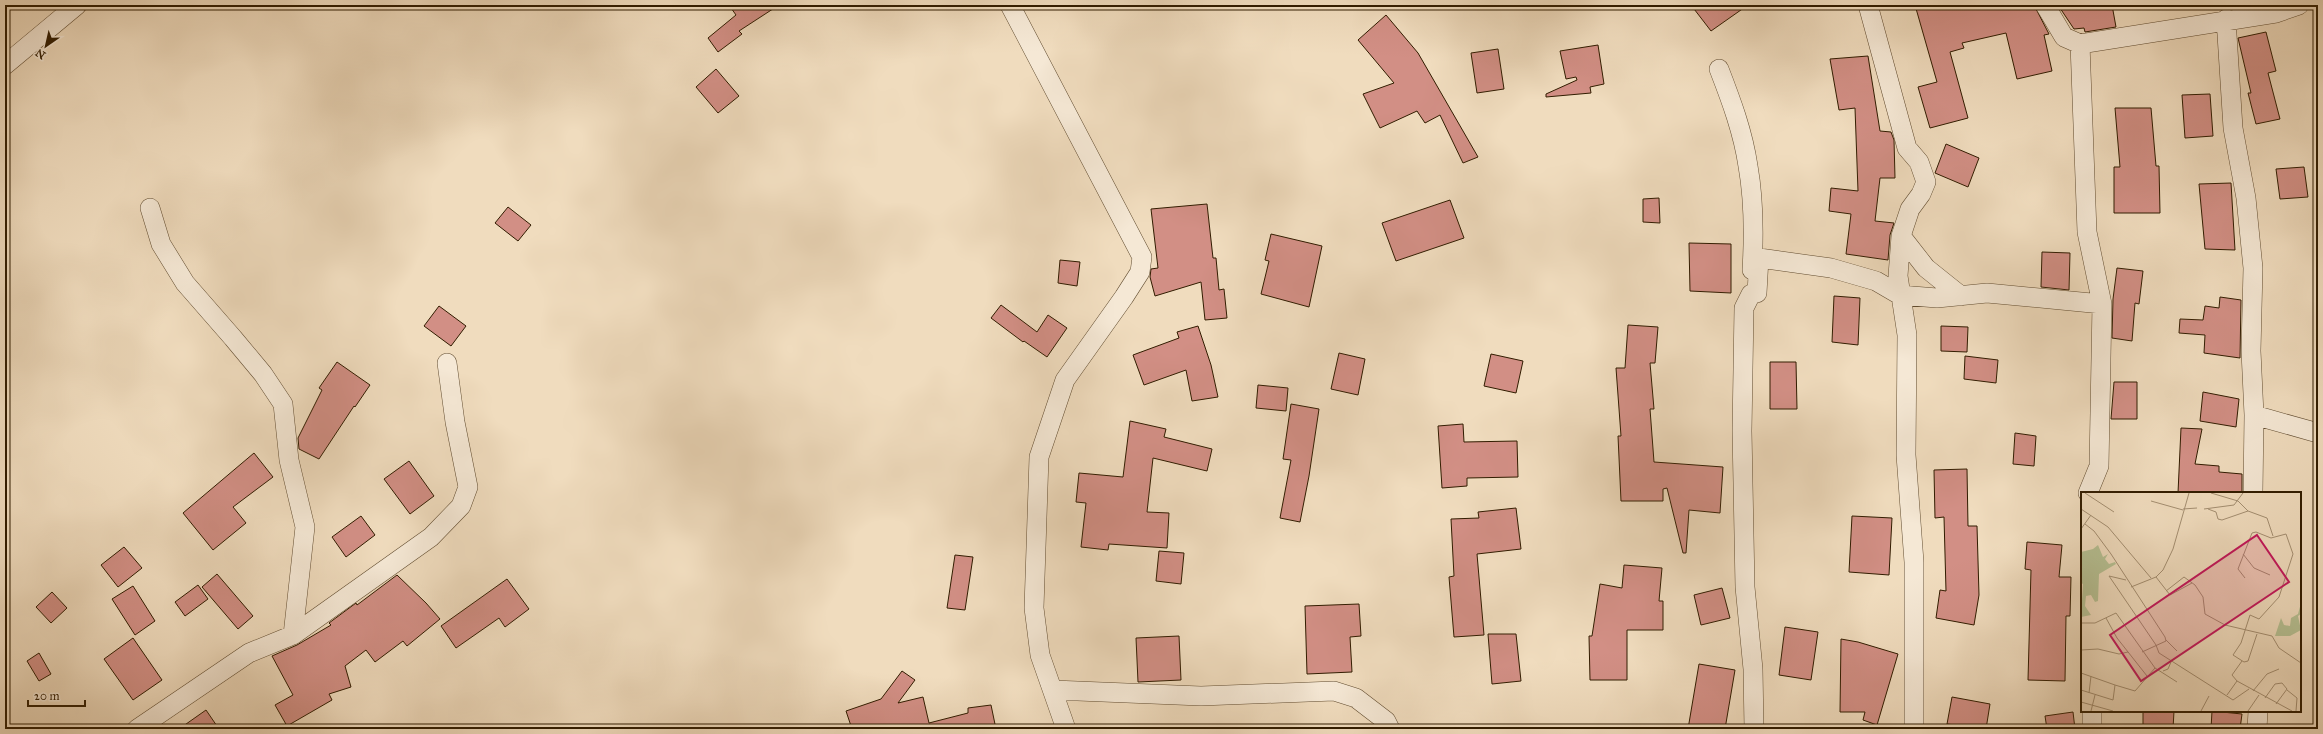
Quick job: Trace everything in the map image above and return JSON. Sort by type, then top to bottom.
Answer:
[{"type":"street","points":[[5,65],[77,5]]},
{"type":"street","points":[[1010,5],[1142,257],[1140,272],[1124,298],[1065,380],[1039,457],[1034,608],[1040,655],[1066,729]]},
{"type":"street","points":[[1868,5],[1907,148],[1919,162],[1926,182],[1910,208],[1901,236],[1898,276],[1907,335],[1906,455],[1914,562],[1914,729]]},
{"type":"street","points":[[2045,5],[2064,37],[2080,44],[2226,19],[2276,13],[2299,5]]},
{"type":"street","points":[[2226,19],[2233,128],[2246,198],[2253,268],[2251,351],[2254,416],[2253,492]]},
{"type":"street","points":[[2080,44],[2087,232],[2102,304],[2099,466],[2088,492]]},
{"type":"street","points":[[1719,69],[1736,116],[1748,166],[1754,232],[1751,294],[1744,308],[1742,430],[1745,587],[1753,669],[1754,729]]},
{"type":"street","points":[[150,208],[161,244],[185,283],[263,374],[283,404],[289,460],[305,527],[293,634]]},
{"type":"street","points":[[1901,236],[1926,268],[1961,296]]},
{"type":"street","points":[[1751,294],[1757,293],[1759,258],[1830,268],[1876,281],[1900,295],[1937,298],[1987,293],[2102,304]]},
{"type":"street","points":[[136,729],[249,653],[293,634],[431,537],[461,506],[468,487],[455,422],[447,362]]},
{"type":"street","points":[[2254,416],[2318,433]]},
{"type":"street","points":[[1053,690],[1202,696],[1334,691],[1356,698],[1386,721],[1390,729]]},
{"type":"street","points":[[2092,712],[2092,729]]},
{"type":"street","points":[[2257,729],[2258,712]]},
{"type":"building","points":[[729,5],[779,5],[739,31],[742,34],[718,52],[708,38],[736,15]]},
{"type":"building","points":[[1691,5],[1748,5],[1711,31]]},
{"type":"building","points":[[1915,5],[2034,5],[2049,34],[2044,35],[2052,71],[2017,79],[2006,33],[1962,43],[1964,48],[1950,52],[1968,118],[1930,128],[1918,87],[1937,82]]},
{"type":"building","points":[[2058,5],[2112,5],[2116,27],[2085,32],[2084,28],[2074,29]]},
{"type":"building","points":[[1386,15],[1418,53],[1478,157],[1463,163],[1440,115],[1425,123],[1417,111],[1380,128],[1363,94],[1394,83],[1358,40]]},
{"type":"building","points":[[2266,32],[2276,71],[2268,73],[2280,119],[2256,124],[2248,93],[2251,93],[2238,38]]},
{"type":"building","points":[[1598,45],[1604,84],[1590,87],[1591,93],[1546,97],[1546,94],[1577,80],[1576,77],[1566,79],[1560,51]]},
{"type":"building","points":[[1498,49],[1504,89],[1477,93],[1471,53]]},
{"type":"building","points":[[1868,56],[1880,131],[1891,132],[1894,140],[1895,178],[1880,178],[1875,221],[1894,223],[1890,235],[1888,260],[1846,254],[1851,214],[1829,211],[1831,188],[1858,191],[1855,108],[1839,110],[1830,59]]},
{"type":"building","points":[[716,69],[739,96],[718,113],[696,87]]},
{"type":"building","points":[[2210,94],[2213,136],[2185,138],[2182,95]]},
{"type":"building","points":[[2115,108],[2151,108],[2156,166],[2159,166],[2160,213],[2114,213],[2114,167],[2120,167]]},
{"type":"building","points":[[1946,144],[1979,158],[1968,187],[1935,173]]},
{"type":"building","points":[[2304,167],[2308,197],[2280,199],[2276,169]]},
{"type":"building","points":[[2231,183],[2235,250],[2205,249],[2199,184]]},
{"type":"building","points":[[1659,198],[1660,223],[1643,222],[1643,199]]},
{"type":"building","points":[[1450,200],[1464,238],[1396,261],[1382,223]]},
{"type":"building","points":[[1207,204],[1213,258],[1216,258],[1219,290],[1224,289],[1227,318],[1205,320],[1201,282],[1155,296],[1150,277],[1151,269],[1158,268],[1151,209]]},
{"type":"building","points":[[508,207],[531,225],[518,241],[495,223]]},
{"type":"building","points":[[1271,234],[1322,246],[1309,307],[1261,294],[1269,261],[1265,260]]},
{"type":"building","points":[[1689,243],[1731,244],[1731,293],[1690,291]]},
{"type":"building","points":[[2042,252],[2070,253],[2069,290],[2041,287]]},
{"type":"building","points":[[1060,260],[1080,262],[1077,286],[1058,283]]},
{"type":"building","points":[[2117,268],[2143,271],[2139,304],[2135,303],[2132,341],[2112,338],[2113,299]]},
{"type":"building","points":[[1834,296],[1860,298],[1858,345],[1832,342]]},
{"type":"building","points":[[2220,297],[2241,300],[2240,358],[2204,353],[2205,335],[2179,333],[2180,319],[2203,320],[2205,306],[2219,308]]},
{"type":"building","points":[[1001,305],[1037,332],[1048,315],[1067,328],[1047,357],[1024,341],[1023,342],[991,318]]},
{"type":"building","points":[[439,306],[466,326],[451,346],[424,326]]},
{"type":"building","points":[[1628,325],[1658,327],[1655,363],[1650,363],[1654,409],[1650,409],[1654,462],[1723,467],[1720,513],[1689,510],[1686,553],[1683,553],[1667,488],[1663,489],[1663,501],[1621,501],[1618,436],[1621,436],[1616,368],[1625,368]]},
{"type":"building","points":[[1198,326],[1211,365],[1218,397],[1192,401],[1186,370],[1144,385],[1133,355],[1179,338],[1177,332]]},
{"type":"building","points":[[1941,326],[1968,327],[1967,352],[1941,351]]},
{"type":"building","points":[[1339,353],[1365,359],[1358,395],[1331,389]]},
{"type":"building","points":[[1491,354],[1523,361],[1516,393],[1484,386]]},
{"type":"building","points":[[1965,356],[1998,360],[1996,383],[1964,379]]},
{"type":"building","points":[[337,362],[370,385],[355,407],[354,406],[319,459],[299,449],[298,438],[322,390],[319,388]]},
{"type":"building","points":[[1770,362],[1796,362],[1797,409],[1770,409]]},
{"type":"building","points":[[2114,382],[2137,382],[2137,419],[2111,419]]},
{"type":"building","points":[[1258,385],[1288,388],[1286,411],[1256,408]]},
{"type":"building","points":[[2203,392],[2239,399],[2236,427],[2200,421]]},
{"type":"building","points":[[1291,404],[1319,409],[1309,476],[1300,522],[1280,518],[1291,460],[1283,459]]},
{"type":"building","points":[[1130,421],[1166,429],[1164,437],[1212,449],[1207,471],[1153,458],[1147,512],[1169,513],[1167,548],[1109,544],[1108,550],[1081,547],[1086,503],[1076,502],[1079,473],[1123,477]]},
{"type":"building","points":[[1463,424],[1464,442],[1517,441],[1518,477],[1467,478],[1467,486],[1442,488],[1438,426]]},
{"type":"building","points":[[2181,428],[2202,429],[2195,464],[2219,466],[2219,472],[2242,474],[2242,492],[2178,492]]},
{"type":"building","points":[[2015,433],[2036,436],[2034,466],[2013,464]]},
{"type":"building","points":[[254,453],[273,477],[233,507],[246,523],[213,550],[183,513]]},
{"type":"building","points":[[409,461],[434,496],[410,514],[384,479]]},
{"type":"building","points":[[1967,469],[1968,526],[1977,526],[1979,595],[1974,625],[1936,618],[1940,590],[1946,591],[1944,517],[1935,518],[1934,470]]},
{"type":"building","points":[[1516,508],[1521,549],[1477,554],[1484,635],[1454,637],[1449,577],[1454,576],[1451,519],[1479,518],[1478,512]]},
{"type":"building","points":[[361,516],[375,535],[346,557],[332,537]]},
{"type":"building","points":[[1852,516],[1892,518],[1889,575],[1849,572]]},
{"type":"building","points":[[2027,542],[2062,545],[2059,577],[2071,577],[2070,616],[2066,616],[2065,681],[2028,680],[2031,570],[2025,569]]},
{"type":"building","points":[[124,547],[142,568],[118,587],[101,565]]},
{"type":"building","points":[[1159,551],[1184,553],[1181,584],[1156,581]]},
{"type":"building","points":[[955,555],[973,557],[965,610],[947,608]]},
{"type":"building","points":[[1624,565],[1662,568],[1659,601],[1663,601],[1663,630],[1627,630],[1627,680],[1590,680],[1589,636],[1592,636],[1600,584],[1622,588]]},
{"type":"building","points":[[217,574],[253,616],[238,629],[202,587]]},
{"type":"building","points":[[397,575],[440,619],[407,646],[403,641],[375,662],[366,650],[345,666],[351,687],[329,694],[332,700],[287,726],[275,705],[293,695],[272,656],[297,645],[331,625],[329,623],[356,603],[357,605]]},
{"type":"building","points":[[507,579],[529,609],[505,627],[499,618],[456,648],[441,626]]},
{"type":"building","points":[[198,585],[208,599],[185,616],[175,602]]},
{"type":"building","points":[[133,586],[155,621],[135,635],[112,599]]},
{"type":"building","points":[[1722,588],[1730,618],[1701,625],[1694,595]]},
{"type":"building","points":[[52,592],[67,608],[51,623],[36,607]]},
{"type":"building","points":[[1359,604],[1361,636],[1350,637],[1352,672],[1307,674],[1305,606]]},
{"type":"building","points":[[1785,627],[1818,632],[1811,680],[1779,675]]},
{"type":"building","points":[[1488,634],[1516,634],[1521,681],[1492,684]]},
{"type":"building","points":[[1179,636],[1181,680],[1138,682],[1136,638]]},
{"type":"building","points":[[133,638],[162,680],[133,700],[104,659]]},
{"type":"building","points":[[1841,639],[1858,642],[1898,654],[1877,725],[1863,720],[1865,712],[1840,712]]},
{"type":"building","points":[[39,653],[51,674],[39,681],[27,661]]},
{"type":"building","points":[[1699,664],[1735,670],[1725,729],[1688,729]]},
{"type":"building","points":[[902,671],[915,680],[898,703],[923,697],[929,723],[968,713],[968,708],[991,705],[996,729],[852,729],[846,711],[881,699]]},
{"type":"building","points":[[1952,697],[1990,704],[1986,729],[1947,724]]},
{"type":"building","points":[[206,710],[219,729],[179,729]]},
{"type":"building","points":[[2073,712],[2075,729],[2047,729],[2045,716]]},
{"type":"building","points":[[2143,712],[2174,712],[2173,729],[2143,729]]},
{"type":"building","points":[[2212,712],[2242,714],[2240,729],[2211,729]]}]
